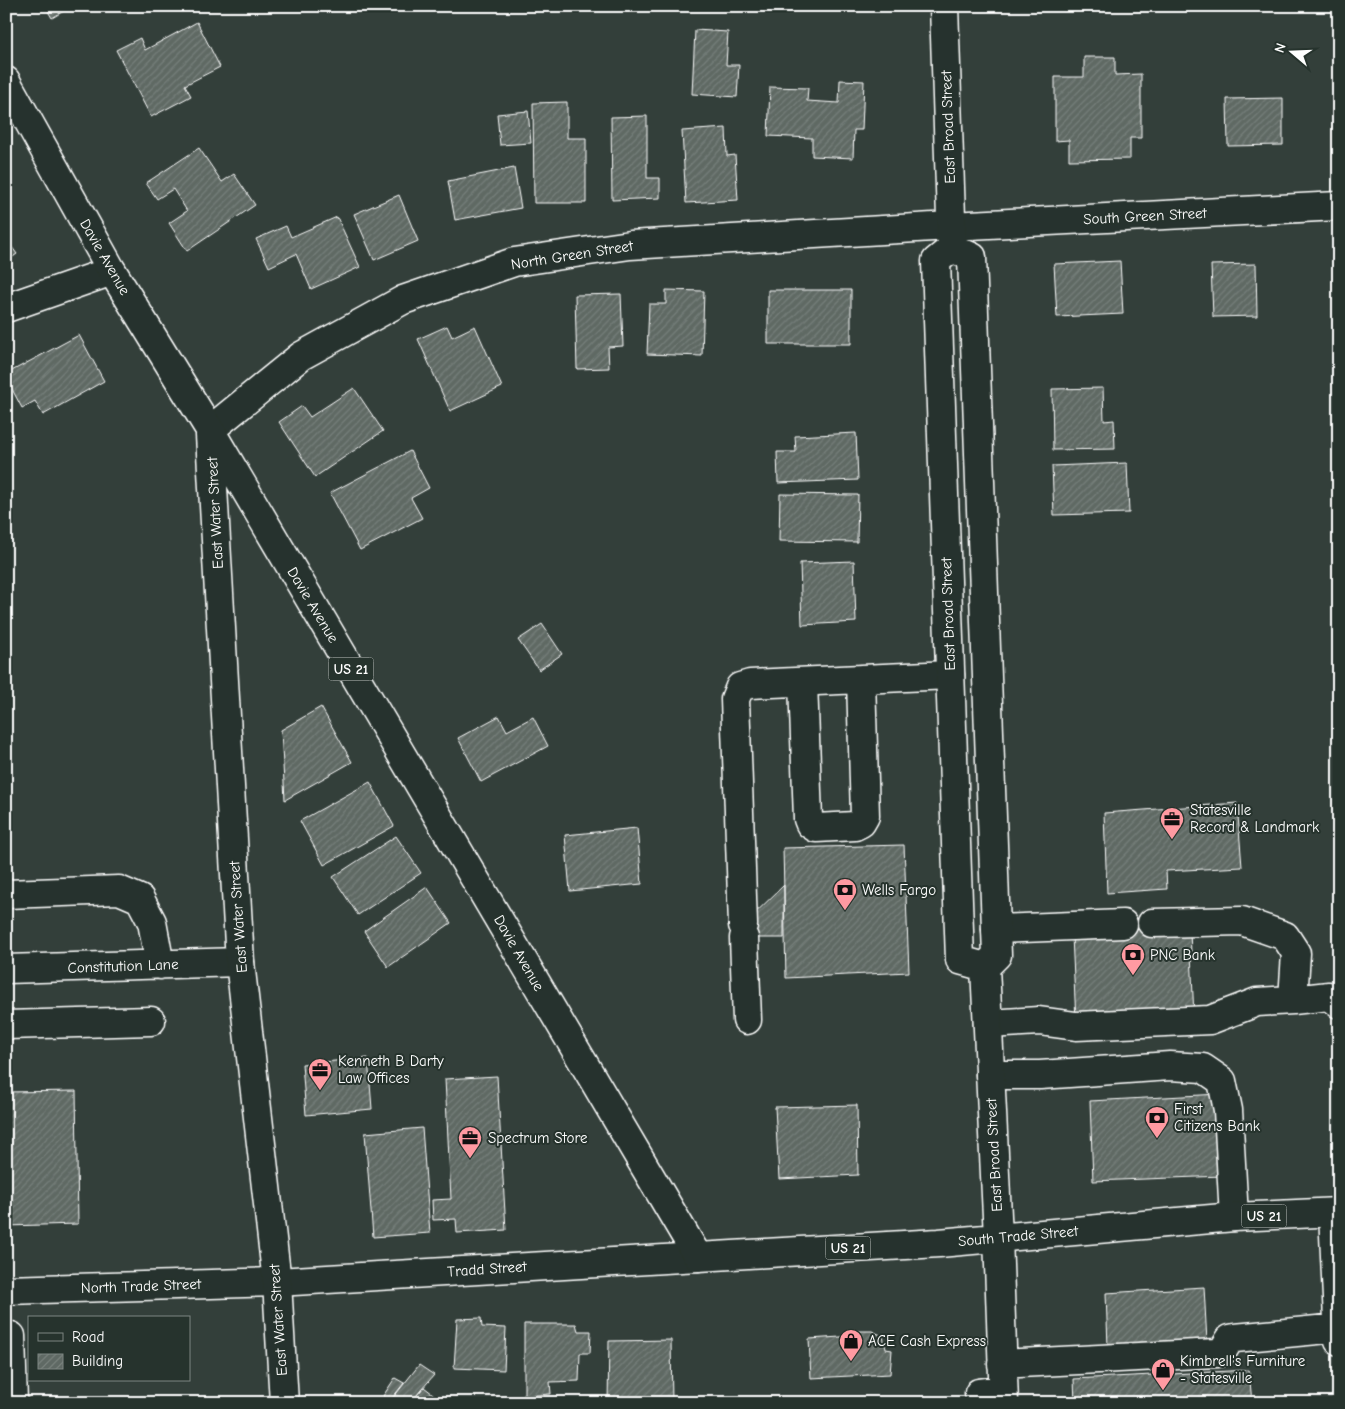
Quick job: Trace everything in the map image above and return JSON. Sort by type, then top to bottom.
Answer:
[{"type":"main road","name":"East Broad Street","points":[[944,6],[951,237],[936,261],[960,960],[985,967],[1002,1364],[995,1395]]},
{"type":"main road","name":"Davie Avenue","points":[[6,81],[112,271],[210,430],[698,1257]]},
{"type":"main road","name":"South Green Street","points":[[951,237],[1339,206]]},
{"type":"main road","name":"North Green Street","points":[[210,430],[301,356],[403,300],[514,262],[630,245],[951,237]]},
{"type":"main road","points":[[951,237],[972,257],[997,955],[985,967]]},
{"type":"main road","points":[[6,308],[112,271]]},
{"type":"main road","name":"East Water Street","points":[[210,430],[240,962],[277,1282],[284,1403]]},
{"type":"main road","points":[[747,1020],[735,699],[740,687],[750,684],[987,673]]},
{"type":"main road","points":[[803,682],[808,819],[810,824],[816,828],[855,826],[861,823],[865,816],[861,679]]},
{"type":"main road","points":[[6,894],[119,890],[140,899],[152,922],[160,965]]},
{"type":"main road","points":[[1152,923],[1242,921],[1285,936],[1296,953],[1293,1000]]},
{"type":"main road","points":[[996,929],[1124,924]]},
{"type":"main road","name":"Constitution Lane","points":[[6,969],[240,962]]},
{"type":"main road","points":[[988,1024],[1039,1021],[1076,1026],[1210,1020],[1257,1002],[1329,996],[1339,1004]]},
{"type":"main road","points":[[6,1026],[151,1021]]},
{"type":"main road","points":[[990,1075],[1040,1075],[1170,1066],[1203,1068],[1222,1080],[1228,1110],[1234,1217]]},
{"type":"main road","points":[[1336,1213],[1339,1341]]},
{"type":"main road","name":"South Trade Street","points":[[698,1257],[939,1243],[1234,1217],[1336,1213]]},
{"type":"main road","name":"Tradd Street","points":[[277,1282],[698,1257]]},
{"type":"main road","name":"North Trade Street","points":[[6,1290],[277,1282]]},
{"type":"main road","points":[[1002,1364],[1217,1353],[1222,1352],[1230,1339],[1338,1328]]},
{"type":"main road","points":[[11,1336],[13,1403]]},
{"type":"building","points":[[45,6],[72,6],[52,18]]},
{"type":"building","points":[[784,6],[838,6],[838,11],[784,11]]},
{"type":"building","points":[[197,22],[220,67],[185,85],[191,96],[151,117],[116,50],[140,38],[145,50]]},
{"type":"building","points":[[695,30],[728,32],[726,65],[739,65],[737,97],[692,94]]},
{"type":"building","points":[[1084,57],[1115,57],[1115,75],[1141,74],[1141,138],[1130,138],[1130,159],[1069,160],[1069,140],[1055,141],[1055,77],[1084,77]]},
{"type":"building","points":[[840,80],[864,81],[862,130],[854,130],[853,158],[812,156],[812,138],[768,136],[770,87],[808,88],[807,101],[839,103]]},
{"type":"building","points":[[1283,98],[1283,145],[1228,146],[1227,99]]},
{"type":"building","points":[[567,102],[567,138],[586,138],[586,203],[534,203],[533,103]]},
{"type":"building","points":[[528,111],[531,143],[500,145],[497,114]]},
{"type":"building","points":[[647,116],[647,178],[660,178],[660,198],[612,200],[611,117]]},
{"type":"building","points":[[726,128],[727,156],[735,155],[738,200],[686,203],[682,131]]},
{"type":"building","points":[[199,148],[222,182],[234,174],[255,205],[187,251],[169,223],[187,211],[173,189],[157,199],[146,183]]},
{"type":"building","points":[[514,168],[521,208],[455,220],[448,181]]},
{"type":"building","points":[[399,195],[418,241],[374,260],[354,214]]},
{"type":"building","points":[[337,217],[360,267],[311,289],[296,254],[269,267],[256,239],[286,226],[291,237]]},
{"type":"building","points":[[6,239],[17,254],[6,262]]},
{"type":"building","points":[[1120,261],[1123,314],[1057,317],[1054,264]]},
{"type":"building","points":[[1256,264],[1257,316],[1213,317],[1211,265]]},
{"type":"building","points":[[666,290],[704,291],[702,356],[647,354],[649,304],[666,304]]},
{"type":"building","points":[[768,290],[851,290],[851,344],[768,344]]},
{"type":"building","points":[[621,294],[623,346],[608,347],[609,368],[577,369],[575,295]]},
{"type":"building","points":[[447,326],[452,337],[475,326],[502,387],[450,411],[418,339]]},
{"type":"building","points":[[79,335],[104,381],[43,415],[35,401],[22,408],[6,378],[6,374]]},
{"type":"building","points":[[354,388],[383,431],[315,477],[279,422],[302,406],[310,417]]},
{"type":"building","points":[[1103,388],[1104,421],[1114,420],[1115,449],[1053,450],[1052,389]]},
{"type":"building","points":[[856,433],[858,480],[778,483],[777,452],[796,452],[795,436]]},
{"type":"building","points":[[410,451],[429,488],[411,498],[422,518],[360,550],[330,493]]},
{"type":"building","points":[[1127,463],[1129,513],[1054,515],[1052,466]]},
{"type":"building","points":[[780,494],[858,495],[857,542],[779,541]]},
{"type":"building","points":[[854,561],[856,622],[802,625],[800,563]]},
{"type":"building","points":[[542,624],[562,654],[539,670],[518,640]]},
{"type":"building","points":[[321,707],[352,762],[285,800],[281,730]]},
{"type":"building","points":[[499,716],[507,731],[533,717],[548,746],[481,782],[458,738]]},
{"type":"building","points":[[370,782],[394,826],[324,865],[300,821]]},
{"type":"building","name":"Statesville Record & Landmark","points":[[1237,803],[1242,867],[1166,871],[1167,889],[1107,893],[1104,813]]},
{"type":"building","points":[[637,828],[642,884],[570,891],[565,835]]},
{"type":"building","points":[[396,836],[421,873],[358,915],[333,877]]},
{"type":"building","name":"Wells Fargo","points":[[904,845],[909,972],[786,978],[783,848]]},
{"type":"building","points":[[784,885],[784,938],[744,938],[743,925]]},
{"type":"building","points":[[427,887],[451,923],[388,967],[364,931]]},
{"type":"building","name":"PNC Bank","points":[[1152,918],[1190,931],[1194,1017],[1076,1021],[1072,936],[1123,920]]},
{"type":"building","points":[[368,1058],[372,1109],[306,1115],[302,1064]]},
{"type":"building","points":[[497,1076],[506,1230],[457,1233],[456,1219],[433,1220],[432,1200],[451,1199],[445,1079]]},
{"type":"building","points":[[76,1091],[78,1224],[6,1226],[6,1092]]},
{"type":"building","name":"First Citizens Bank","points":[[1220,1094],[1223,1176],[1093,1181],[1090,1101]]},
{"type":"building","points":[[857,1105],[858,1175],[779,1179],[775,1107]]},
{"type":"building","points":[[422,1128],[430,1233],[373,1237],[365,1133]]},
{"type":"building","points":[[1204,1287],[1207,1342],[1108,1347],[1106,1293]]},
{"type":"building","points":[[481,1318],[482,1327],[506,1328],[504,1370],[454,1368],[457,1319]]},
{"type":"building","points":[[524,1324],[576,1324],[578,1331],[591,1331],[590,1353],[580,1353],[579,1381],[550,1382],[551,1394],[524,1396]]},
{"type":"building","name":"ACE Cash Express","points":[[856,1331],[872,1331],[883,1336],[886,1349],[892,1350],[890,1374],[811,1378],[809,1339],[856,1336]]},
{"type":"building","points":[[671,1340],[672,1403],[608,1403],[609,1341]]},
{"type":"building","points":[[419,1365],[434,1375],[410,1403],[389,1403]]},
{"type":"building","name":"Kimbrell's Furniture - Statesville","points":[[1249,1370],[1252,1403],[1075,1403],[1074,1379]]},
{"type":"building","points":[[395,1378],[404,1383],[389,1402],[383,1396]]},
{"type":"building","points":[[424,1387],[442,1401],[441,1403],[410,1403]]},
{"type":"place","name":"Statesville Record & Landmark","points":[[1172,840]]},
{"type":"place","name":"Wells Fargo","points":[[845,911]]},
{"type":"place","name":"PNC Bank","points":[[1133,976]]},
{"type":"place","name":"Kenneth B Darty Law Offices","points":[[320,1091]]},
{"type":"place","name":"First Citizens Bank","points":[[1157,1139]]},
{"type":"place","name":"Spectrum Store","points":[[470,1159]]},
{"type":"place","name":"ACE Cash Express","points":[[851,1362]]},
{"type":"place","name":"Kimbrell's Furniture - Statesville","points":[[1163,1391]]}]
